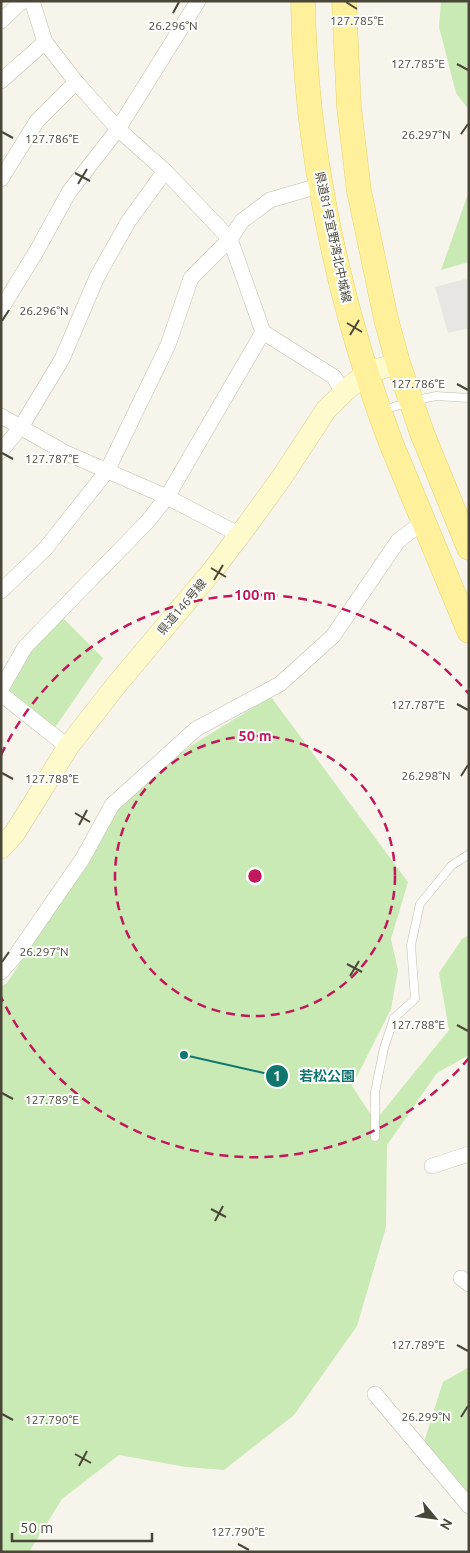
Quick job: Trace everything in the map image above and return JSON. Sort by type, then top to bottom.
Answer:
[{"type":"main road","name":"県道81号宜野湾北中城線","points":[[303,1],[309,104],[327,218],[353,328],[379,412],[469,631]]},
{"type":"main road","points":[[344,1],[349,107],[359,191],[386,319],[398,363],[422,433],[469,548]]},
{"type":"main road","name":"県道146号線","points":[[1,848],[14,834],[68,747],[117,684],[213,570],[282,477],[326,410],[367,373],[398,363]]},
{"type":"street","points":[[1,21],[22,1]]},
{"type":"street","points":[[32,1],[44,42],[76,82],[118,128],[165,171],[230,240],[263,332],[334,377],[343,393]]},
{"type":"street","points":[[1,310],[69,192],[118,128],[198,1]]},
{"type":"street","points":[[1,81],[44,42]]},
{"type":"street","points":[[1,179],[37,121],[76,82]]},
{"type":"street","points":[[1,451],[21,427],[62,359],[97,277],[128,222],[165,171]]},
{"type":"street","points":[[1,591],[45,549],[107,472],[168,345],[191,278],[230,240],[242,221],[270,200],[322,185]]},
{"type":"street","points":[[1,689],[25,647],[147,522],[167,498],[263,332]]},
{"type":"street","points":[[1,416],[64,452],[167,498],[240,534]]},
{"type":"street","points":[[1,972],[16,955],[83,858],[112,805],[196,729],[280,684],[333,636],[398,541],[423,522]]},
{"type":"street","points":[[1,694],[68,747]]},
{"type":"street","points":[[432,1166],[469,1154]]},
{"type":"street","points":[[375,1394],[469,1506]]},
{"type":"lane","points":[[379,412],[412,401],[436,396],[469,398]]},
{"type":"lane","points":[[375,1137],[375,1092],[384,1048],[394,1018],[415,999],[410,945],[420,904],[451,866],[469,854]]},
{"type":"green space","points":[[441,1],[469,1],[469,110],[456,93],[439,27]]},
{"type":"green space","points":[[469,190],[469,262],[441,270],[468,194]]},
{"type":"green space","points":[[62,617],[103,658],[54,729],[4,691],[29,649]]},
{"type":"green space","points":[[271,697],[408,882],[391,939],[398,970],[391,1009],[352,1086],[375,1121],[449,1030],[439,973],[462,939],[469,935],[469,1055],[437,1073],[387,1145],[386,1227],[357,1326],[294,1415],[224,1470],[186,1467],[119,1455],[62,1499],[29,1552],[1,1552],[1,987],[7,983],[89,857],[120,802],[192,745]]},
{"type":"green space","points":[[469,1367],[469,1496],[424,1442],[443,1382]]},
{"type":"shaded area","points":[[469,278],[469,328],[448,333],[435,287]]},
{"type":"place","name":"若松公園","points":[[184,1055]]}]
